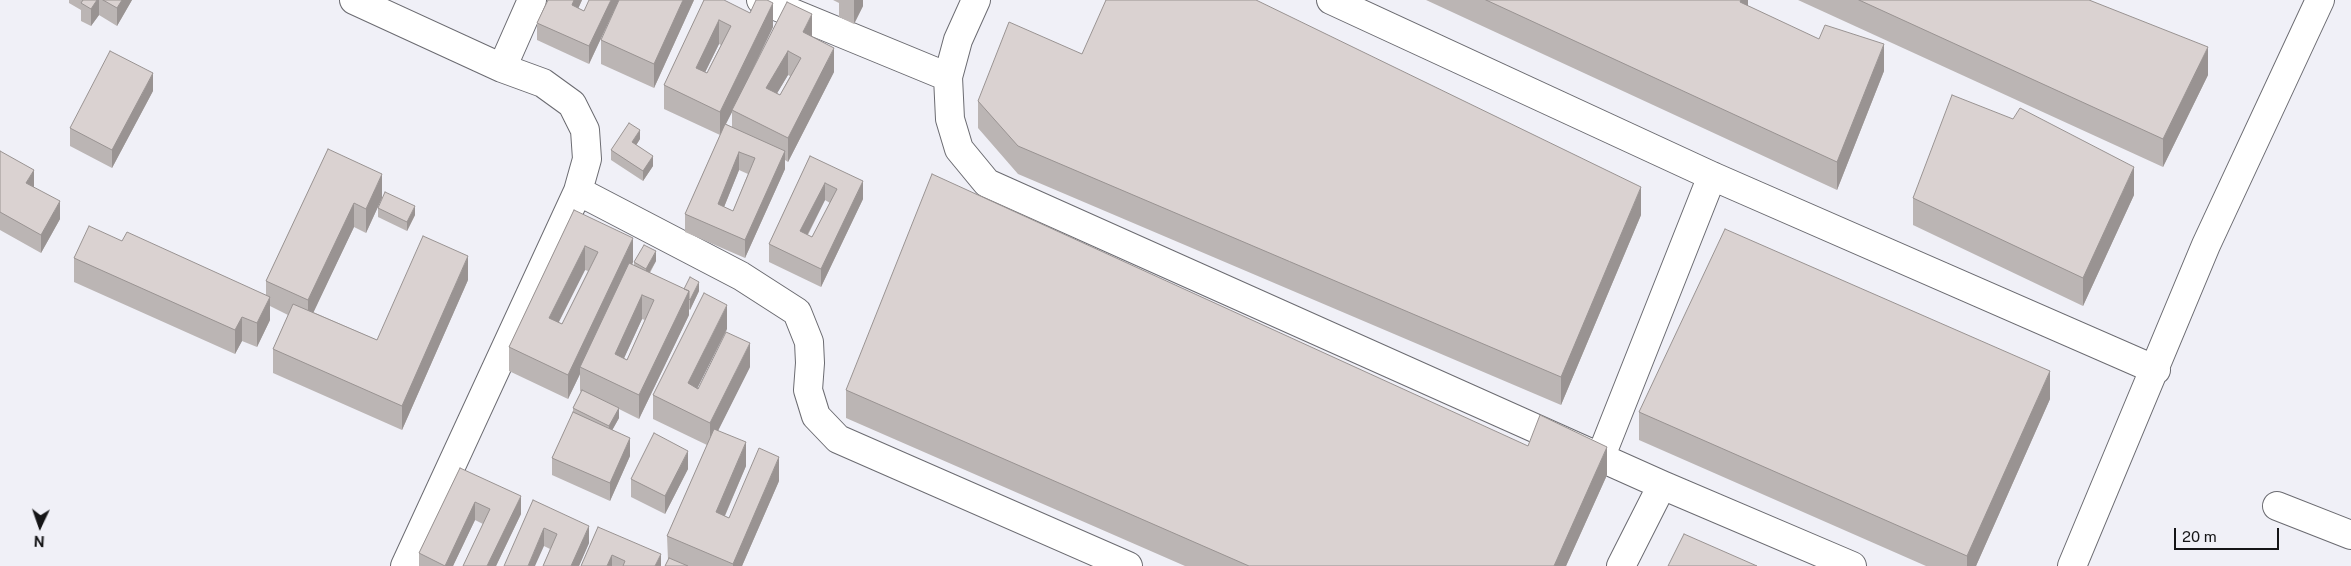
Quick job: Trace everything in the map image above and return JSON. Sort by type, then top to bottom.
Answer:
[{"type":"street","points":[[354,0],[502,68],[543,83],[572,104],[585,130],[587,159],[578,191],[405,566]]},
{"type":"street","points":[[502,68],[532,0]]},
{"type":"street","points":[[761,0],[948,77]]},
{"type":"street","points":[[976,0],[958,40],[948,77],[950,119],[959,148],[987,183],[1662,484],[1852,566]]},
{"type":"street","points":[[1331,0],[1712,176],[2156,370]]},
{"type":"street","points":[[2072,566],[2156,370],[2206,245],[2320,0]]},
{"type":"street","points":[[1601,456],[1712,176]]},
{"type":"street","points":[[578,191],[741,276],[797,312],[809,342],[808,390],[813,407],[816,416],[838,439],[1128,566]]},
{"type":"street","points":[[1621,566],[1662,484]]},
{"type":"street","points":[[2277,506],[2351,534]]},
{"type":"building","points":[[83,0],[97,0],[91,9],[81,3]]},
{"type":"building","points":[[103,0],[122,0],[117,8]]},
{"type":"building","points":[[548,0],[574,0],[572,5],[584,11],[589,0],[611,0],[589,46],[537,23]]},
{"type":"building","points":[[619,0],[683,0],[654,64],[601,40]]},
{"type":"building","points":[[704,0],[724,0],[750,13],[756,0],[767,0],[773,3],[720,112],[664,85]],"holes":[[[719,20],[731,26],[707,73],[696,68]]]},
{"type":"building","points":[[1106,0],[1256,0],[1641,187],[1561,377],[1018,146],[978,101],[1009,22],[1082,54]]},
{"type":"building","points":[[1486,0],[1741,0],[1740,2],[1819,39],[1825,25],[1884,44],[1837,162]]},
{"type":"building","points":[[1859,0],[2089,0],[2208,47],[2163,139]]},
{"type":"building","points":[[787,2],[812,14],[803,32],[834,48],[788,138],[732,110]],"holes":[[[788,51],[801,58],[780,95],[766,88]]]},
{"type":"building","points":[[110,51],[153,73],[112,150],[70,128]]},
{"type":"building","points":[[1952,95],[2013,119],[2020,108],[2134,167],[2083,278],[1913,198]]},
{"type":"building","points":[[629,123],[640,130],[632,142],[653,156],[643,171],[611,150]]},
{"type":"building","points":[[725,124],[785,151],[745,240],[685,214]],"holes":[[[739,152],[755,158],[733,211],[718,204]]]},
{"type":"building","points":[[328,149],[382,174],[366,209],[354,203],[308,300],[266,281]]},
{"type":"building","points":[[0,151],[34,170],[26,183],[60,201],[41,235],[0,212]]},
{"type":"building","points":[[810,156],[863,181],[821,269],[769,244]],"holes":[[[825,183],[837,189],[812,237],[800,231]]]},
{"type":"building","points":[[932,174],[1528,446],[1540,415],[1607,447],[1554,566],[1249,566],[846,390]]},
{"type":"building","points":[[385,192],[415,206],[407,222],[378,208]]},
{"type":"building","points":[[574,210],[633,238],[568,375],[509,347]],"holes":[[[585,246],[598,252],[562,324],[549,318]]]},
{"type":"building","points":[[89,226],[122,241],[127,232],[270,297],[257,323],[242,317],[235,330],[74,258]]},
{"type":"building","points":[[1725,229],[2050,371],[1967,556],[1639,412]]},
{"type":"building","points":[[423,236],[468,256],[402,406],[273,349],[293,304],[377,340]]},
{"type":"building","points":[[644,245],[656,251],[646,269],[634,262]]},
{"type":"building","points":[[629,263],[689,291],[639,395],[580,367]],"holes":[[[642,295],[654,300],[627,360],[615,354]]]},
{"type":"building","points":[[690,277],[699,282],[690,300],[689,291],[684,289]]},
{"type":"building","points":[[704,293],[727,305],[688,383],[698,389],[726,332],[750,343],[710,423],[653,395]]},
{"type":"building","points":[[582,390],[619,408],[609,426],[573,408]]},
{"type":"building","points":[[573,412],[630,438],[610,483],[552,458]]},
{"type":"building","points":[[714,429],[746,442],[716,512],[729,518],[759,448],[779,457],[733,564],[667,536]]},
{"type":"building","points":[[654,433],[688,451],[665,496],[631,479]]},
{"type":"building","points":[[460,468],[521,496],[487,566],[463,566],[490,509],[475,502],[445,566],[419,553]]},
{"type":"building","points":[[533,500],[589,526],[571,566],[543,566],[557,534],[544,528],[528,566],[504,566]]},
{"type":"building","points":[[598,527],[661,554],[655,566],[623,566],[625,561],[612,555],[607,566],[581,566]]},
{"type":"building","points":[[1684,534],[1757,566],[1668,566]]},
{"type":"building","points":[[669,558],[688,566],[665,566]]}]
